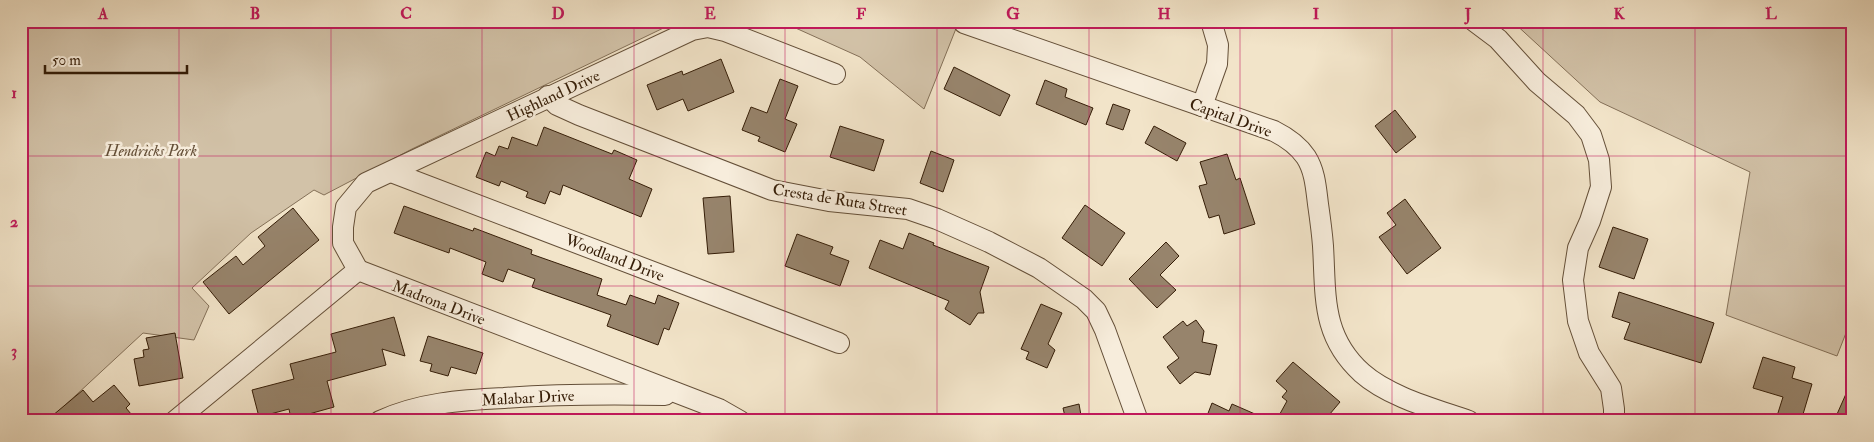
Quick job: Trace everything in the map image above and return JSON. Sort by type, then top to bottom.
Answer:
[{"type":"street","points":[[1202,106],[1217,64],[1218,45],[1211,21]]},
{"type":"street","points":[[1474,21],[1498,40],[1537,82],[1576,115],[1590,135],[1599,160],[1601,187],[1590,221],[1578,248],[1573,280],[1578,321],[1589,354],[1611,388],[1614,421]]},
{"type":"street","name":"Capital Drive","points":[[964,23],[1274,130],[1287,138],[1306,157],[1313,173],[1323,244],[1328,317],[1336,338],[1349,358],[1362,372],[1378,384],[1408,399],[1469,421]]},
{"type":"street","name":"Highland Drive","points":[[358,270],[343,243],[343,227],[346,206],[366,183],[692,30],[708,27],[725,31],[834,74]]},
{"type":"street","name":"Cresta de Ruta Street","points":[[548,96],[557,105],[579,115],[772,190],[829,201],[908,209],[937,218],[1039,268],[1084,299],[1096,311],[1105,330],[1138,421]]},
{"type":"street","name":"Woodland Drive","points":[[391,172],[839,343]]},
{"type":"street","points":[[176,421],[358,270]]},
{"type":"street","name":"Madrona Drive","points":[[358,270],[678,395],[719,409],[740,421]]},
{"type":"street","name":"Malabar Drive","points":[[380,421],[399,412],[465,400],[568,394],[678,395]]},
{"type":"green space","name":"Hendricks Park","points":[[21,21],[678,21],[412,149],[324,195],[314,190],[251,233],[192,288],[209,306],[194,340],[143,333],[48,421],[21,421]]},
{"type":"green space","points":[[780,21],[959,21],[924,109],[860,57]]},
{"type":"green space","points":[[1512,21],[1853,21],[1853,315],[1837,356],[1726,315],[1750,172],[1600,102]]},
{"type":"building","points":[[721,59],[734,92],[688,111],[683,99],[657,110],[647,85],[682,71],[683,75]]},
{"type":"building","points":[[954,67],[1010,95],[1000,116],[944,89]]},
{"type":"building","points":[[780,79],[798,86],[785,119],[797,124],[785,152],[758,141],[760,137],[742,130],[751,107],[767,113]]},
{"type":"building","points":[[1045,80],[1067,89],[1065,97],[1093,108],[1086,125],[1036,104]]},
{"type":"building","points":[[1113,104],[1130,110],[1123,130],[1106,124]]},
{"type":"building","points":[[1395,110],[1416,137],[1396,153],[1375,126]]},
{"type":"building","points":[[840,126],[884,140],[874,171],[830,157]]},
{"type":"building","points":[[1154,126],[1186,143],[1177,161],[1145,143]]},
{"type":"building","points":[[544,127],[612,154],[614,150],[637,160],[629,179],[652,189],[641,217],[563,185],[560,195],[550,191],[545,204],[526,197],[528,192],[501,181],[499,186],[476,177],[486,152],[495,156],[499,146],[508,149],[512,137],[537,146]]},
{"type":"building","points":[[931,151],[954,160],[943,192],[920,183]]},
{"type":"building","points":[[1227,154],[1236,180],[1240,178],[1255,224],[1224,234],[1219,215],[1209,218],[1199,186],[1207,184],[1200,162]]},
{"type":"building","points":[[730,196],[734,252],[708,254],[703,198]]},
{"type":"building","points":[[1405,199],[1441,248],[1407,274],[1379,237],[1396,225],[1387,213]]},
{"type":"building","points":[[1085,205],[1125,233],[1102,266],[1062,238]]},
{"type":"building","points":[[404,206],[473,231],[474,228],[532,250],[531,254],[602,279],[597,295],[626,305],[630,295],[655,304],[658,295],[679,303],[669,330],[664,328],[658,345],[607,326],[611,315],[532,287],[535,279],[508,269],[503,282],[482,274],[486,262],[450,248],[449,253],[394,233]]},
{"type":"building","points":[[293,208],[319,240],[229,314],[203,282],[236,256],[243,265],[265,246],[258,237]]},
{"type":"building","points":[[1613,227],[1648,239],[1634,279],[1599,267]]},
{"type":"building","points":[[909,233],[934,243],[933,245],[989,267],[980,292],[984,313],[978,313],[970,325],[945,309],[949,301],[869,268],[880,240],[903,249]]},
{"type":"building","points":[[797,234],[833,247],[830,254],[849,261],[840,286],[785,266]]},
{"type":"building","points":[[1166,242],[1179,256],[1160,275],[1176,290],[1157,308],[1129,279]]},
{"type":"building","points":[[1619,292],[1714,323],[1701,363],[1624,339],[1630,323],[1612,317]]},
{"type":"building","points":[[1041,304],[1062,313],[1048,344],[1055,350],[1047,368],[1026,359],[1029,352],[1021,349]]},
{"type":"building","points":[[394,317],[405,356],[382,349],[386,365],[327,381],[334,407],[291,419],[289,409],[259,417],[252,390],[294,379],[290,364],[336,352],[331,334]]},
{"type":"building","points":[[1196,320],[1204,331],[1202,342],[1217,345],[1210,375],[1195,372],[1180,384],[1167,367],[1179,358],[1163,337],[1183,321],[1187,326]]},
{"type":"building","points":[[175,333],[183,378],[139,386],[134,359],[144,357],[143,350],[149,349],[146,338]]},
{"type":"building","points":[[428,336],[483,353],[476,374],[451,367],[448,376],[430,371],[432,364],[420,361]]},
{"type":"building","points":[[1763,357],[1795,367],[1792,378],[1812,384],[1801,421],[1777,416],[1783,397],[1753,388]]},
{"type":"building","points":[[1293,362],[1340,402],[1324,421],[1276,421],[1287,401],[1282,397],[1287,391],[1276,381]]},
{"type":"building","points":[[1853,378],[1853,421],[1834,421]]},
{"type":"building","points":[[114,385],[130,404],[126,408],[137,421],[46,421],[83,390],[93,402]]},
{"type":"building","points":[[1212,403],[1229,411],[1232,404],[1271,421],[1205,421]]},
{"type":"building","points":[[1079,404],[1082,421],[1066,421],[1063,408]]}]
